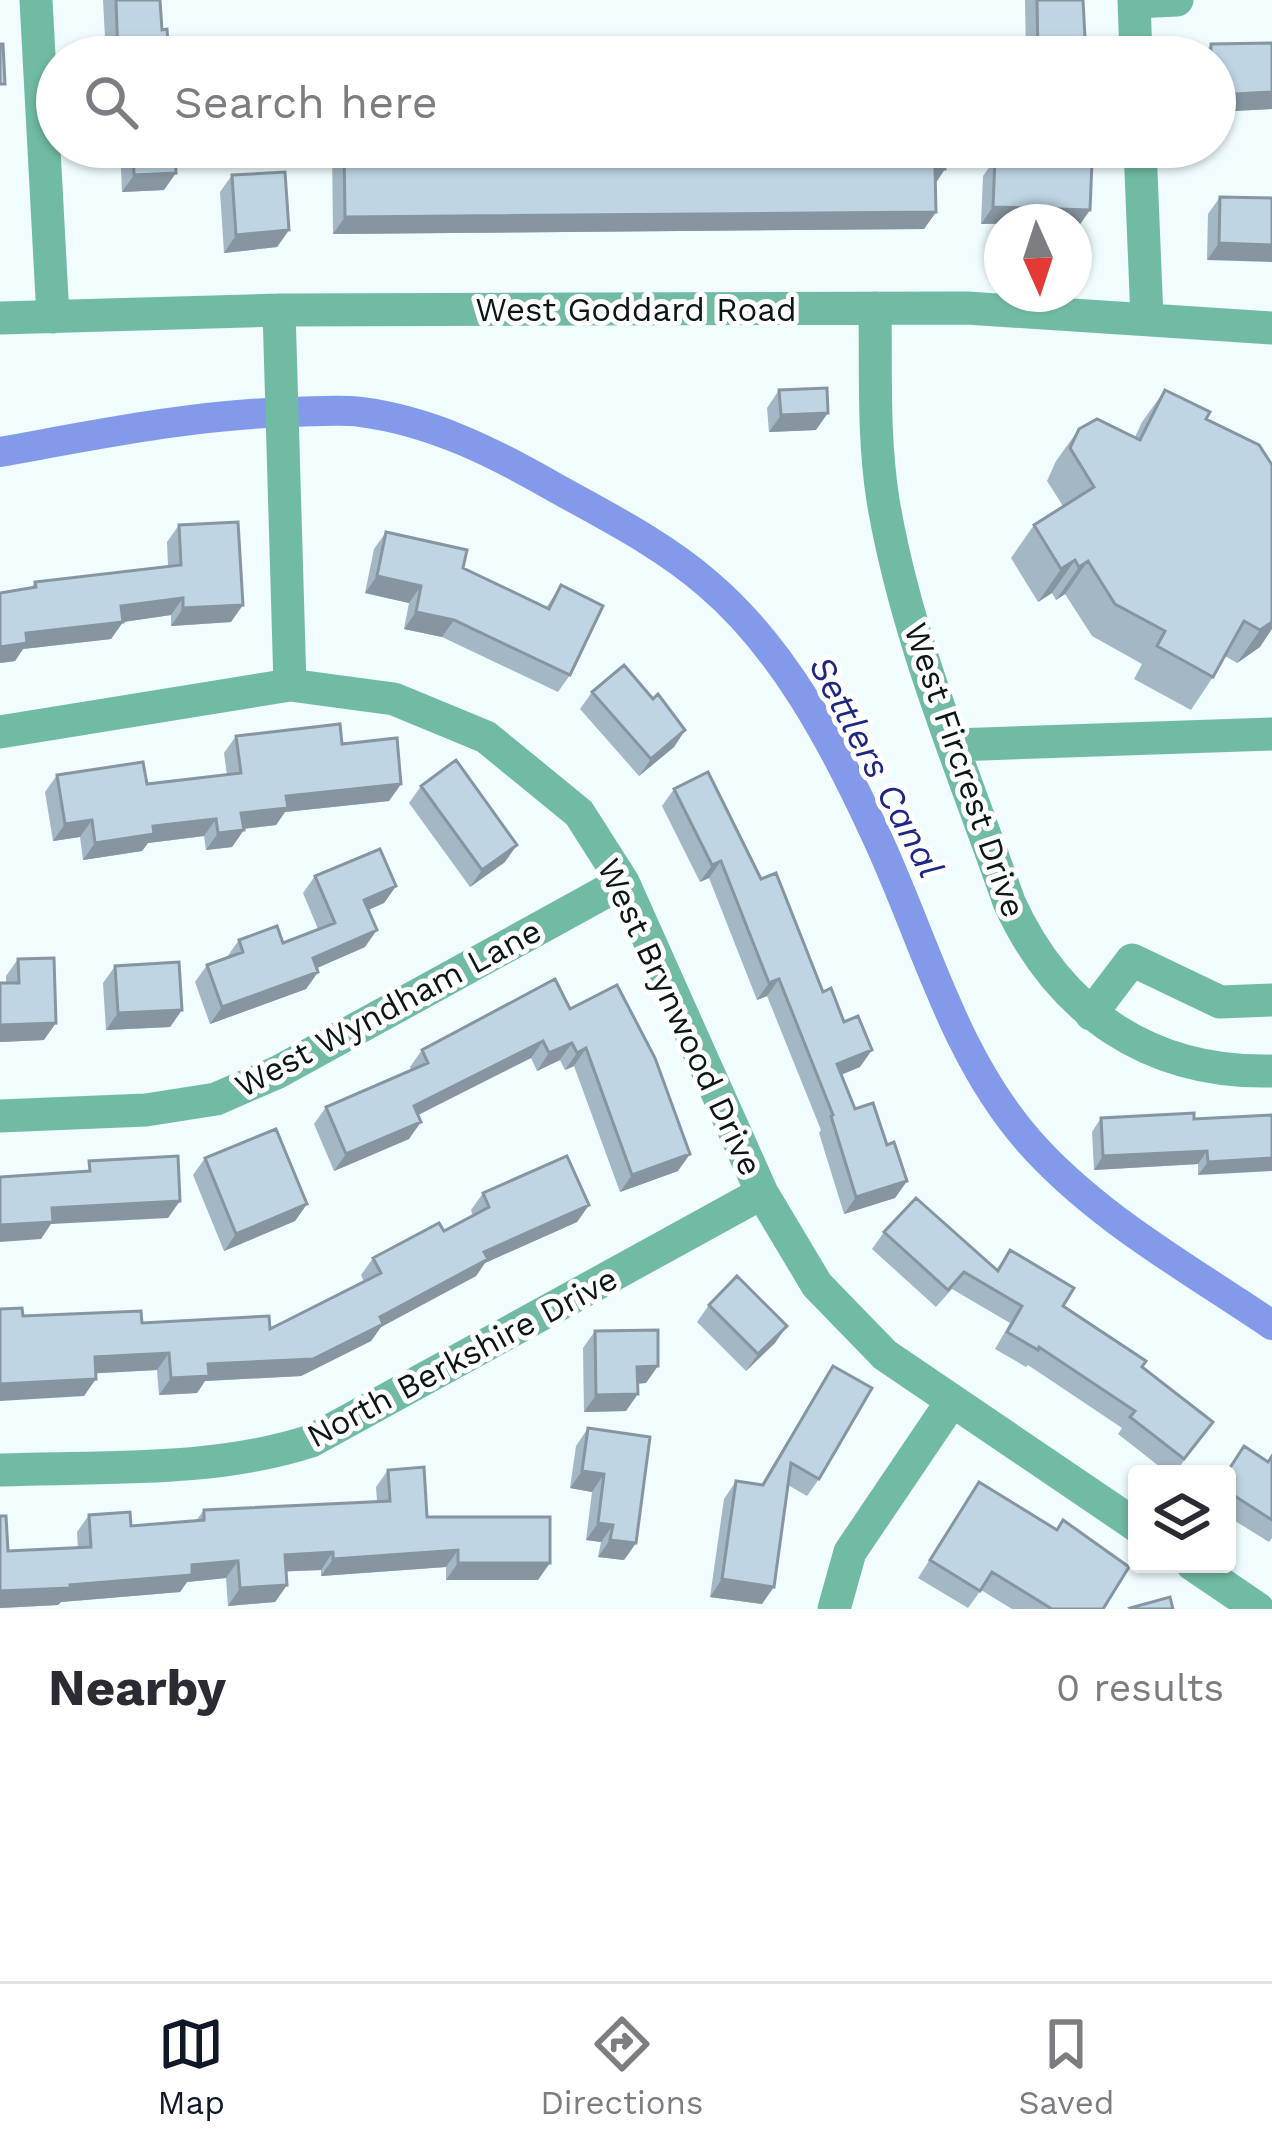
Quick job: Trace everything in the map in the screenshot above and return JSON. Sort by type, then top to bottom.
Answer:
[{"type":"street","points":[[35,0],[37,36]]},
{"type":"street","points":[[1135,36],[1134,1],[1177,0]]},
{"type":"street","points":[[45,168],[53,317]]},
{"type":"street","points":[[1141,168],[1148,319]]},
{"type":"street","name":"West Goddard Road","points":[[0,318],[280,310],[875,308],[985,309],[1272,328]]},
{"type":"street","name":"West Fircrest Drive","points":[[875,308],[876,424],[886,516],[911,621],[1027,942],[1053,977],[1091,1014],[1131,1041],[1175,1060],[1272,1071]]},
{"type":"street","points":[[280,310],[290,685]]},
{"type":"street","name":"West Brynwood Drive","points":[[0,732],[290,685],[394,699],[486,736],[579,813],[623,882],[762,1193],[817,1285],[885,1355],[1128,1520]]},
{"type":"street","points":[[955,745],[1272,734]]},
{"type":"street","name":"West Wyndham Lane","points":[[0,1116],[146,1110],[217,1100],[278,1072],[623,882]]},
{"type":"street","points":[[1091,1014],[1132,960],[1220,1002],[1272,1000]]},
{"type":"street","name":"North Berkshire Drive","points":[[0,1470],[218,1461],[266,1456],[310,1441],[762,1193]]},
{"type":"street","points":[[834,1609],[850,1552],[952,1401]]},
{"type":"street","points":[[1205,1573],[1258,1609]]},
{"type":"building","points":[[116,0],[160,0],[162,30],[167,29],[168,36],[117,36]]},
{"type":"building","points":[[1037,0],[1083,0],[1085,36],[1038,36]]},
{"type":"building","points":[[1272,43],[1272,92],[1236,94],[1236,44]]},
{"type":"building","points":[[3,44],[5,84],[0,84]]},
{"type":"building","points":[[134,168],[176,168],[176,173],[134,175]]},
{"type":"building","points":[[344,168],[945,168],[935,169],[936,212],[345,217]]},
{"type":"building","points":[[995,168],[1092,168],[1090,204],[993,204]]},
{"type":"building","points":[[285,172],[289,230],[236,235],[232,175]]},
{"type":"building","points":[[1220,197],[1272,198],[1272,245],[1219,243]]},
{"type":"building","points":[[827,388],[828,413],[781,415],[779,390]]},
{"type":"building","points":[[1165,390],[1210,412],[1206,419],[1259,445],[1272,465],[1272,622],[1260,630],[1244,621],[1213,677],[1157,646],[1165,631],[1115,604],[1088,561],[1079,567],[1075,560],[1061,569],[1034,525],[1094,487],[1070,448],[1079,429],[1097,419],[1140,440]]},
{"type":"building","points":[[238,522],[243,605],[183,608],[183,598],[121,606],[123,622],[26,633],[27,643],[0,647],[0,593],[36,587],[35,582],[181,565],[179,525]]},
{"type":"building","points":[[386,532],[467,550],[463,568],[549,609],[561,585],[603,606],[570,675],[454,620],[416,612],[421,586],[377,576]]},
{"type":"building","points":[[624,665],[653,699],[658,694],[685,730],[651,759],[592,692]]},
{"type":"building","points":[[340,724],[342,744],[397,738],[401,784],[286,796],[288,808],[241,813],[244,830],[218,833],[216,819],[153,826],[154,834],[95,843],[92,820],[65,824],[57,775],[143,762],[147,784],[241,773],[236,736]]},
{"type":"building","points":[[456,760],[517,845],[482,870],[421,786]]},
{"type":"building","points":[[708,772],[761,879],[776,873],[823,992],[831,988],[844,1022],[858,1016],[872,1050],[837,1064],[855,1109],[873,1103],[887,1145],[894,1142],[907,1181],[856,1197],[833,1115],[779,979],[769,983],[721,861],[712,865],[674,789]]},
{"type":"building","points":[[380,849],[396,886],[364,900],[377,930],[313,958],[318,972],[222,1007],[207,965],[243,952],[239,940],[277,926],[283,943],[335,923],[315,876]]},
{"type":"building","points":[[54,958],[56,1023],[0,1025],[0,983],[19,983],[18,959]]},
{"type":"building","points":[[179,962],[182,1010],[118,1013],[115,966]]},
{"type":"building","points":[[555,979],[570,1009],[617,985],[655,1058],[690,1154],[632,1175],[586,1048],[577,1053],[572,1043],[549,1053],[543,1041],[414,1106],[421,1122],[346,1154],[326,1107],[428,1063],[422,1050]]},
{"type":"building","points":[[1194,1113],[1194,1119],[1272,1115],[1272,1158],[1208,1162],[1207,1151],[1103,1156],[1101,1118]]},
{"type":"building","points":[[276,1129],[307,1204],[236,1234],[205,1158]]},
{"type":"building","points":[[178,1156],[180,1201],[52,1208],[53,1222],[0,1225],[0,1177],[90,1171],[89,1161]]},
{"type":"building","points":[[567,1156],[589,1205],[484,1252],[488,1259],[380,1317],[383,1324],[313,1359],[208,1364],[209,1376],[171,1378],[169,1353],[95,1357],[96,1379],[0,1384],[0,1309],[22,1308],[23,1316],[141,1311],[142,1323],[269,1316],[270,1329],[381,1273],[373,1258],[439,1223],[444,1231],[489,1207],[483,1193]]},
{"type":"building","points":[[916,1198],[998,1271],[1010,1250],[1074,1288],[1063,1306],[1146,1361],[1142,1367],[1213,1422],[1184,1459],[1130,1417],[1135,1411],[1039,1347],[1007,1332],[1022,1306],[964,1272],[948,1290],[884,1232]]},
{"type":"building","points":[[737,1276],[787,1326],[758,1354],[709,1305]]},
{"type":"building","points":[[658,1330],[658,1366],[637,1367],[638,1394],[596,1395],[595,1331]]},
{"type":"building","points":[[833,1366],[872,1388],[819,1479],[791,1463],[774,1587],[722,1579],[736,1481],[763,1485]]},
{"type":"building","points":[[588,1428],[650,1437],[636,1543],[610,1540],[613,1525],[598,1523],[604,1474],[582,1471]]},
{"type":"building","points":[[1244,1446],[1268,1462],[1272,1456],[1272,1520],[1236,1497],[1236,1465],[1232,1465]]},
{"type":"building","points":[[424,1467],[427,1517],[550,1517],[550,1563],[458,1563],[458,1550],[333,1559],[333,1552],[285,1555],[287,1585],[240,1588],[238,1561],[192,1565],[192,1575],[0,1591],[0,1516],[6,1516],[8,1551],[91,1547],[89,1515],[130,1512],[131,1526],[204,1520],[204,1510],[390,1501],[388,1470]]},
{"type":"building","points":[[979,1482],[1057,1530],[1063,1520],[1128,1569],[1103,1609],[1052,1609],[992,1572],[980,1591],[930,1560]]},
{"type":"building","points":[[1170,1597],[1173,1609],[1130,1608]]},
{"type":"waterway","name":"Settlers Canal","points":[[0,452],[215,417],[334,411],[387,416],[485,450],[672,556],[735,609],[804,698],[874,831],[958,1030],[1001,1105],[1027,1139],[1112,1217],[1272,1325]]}]
